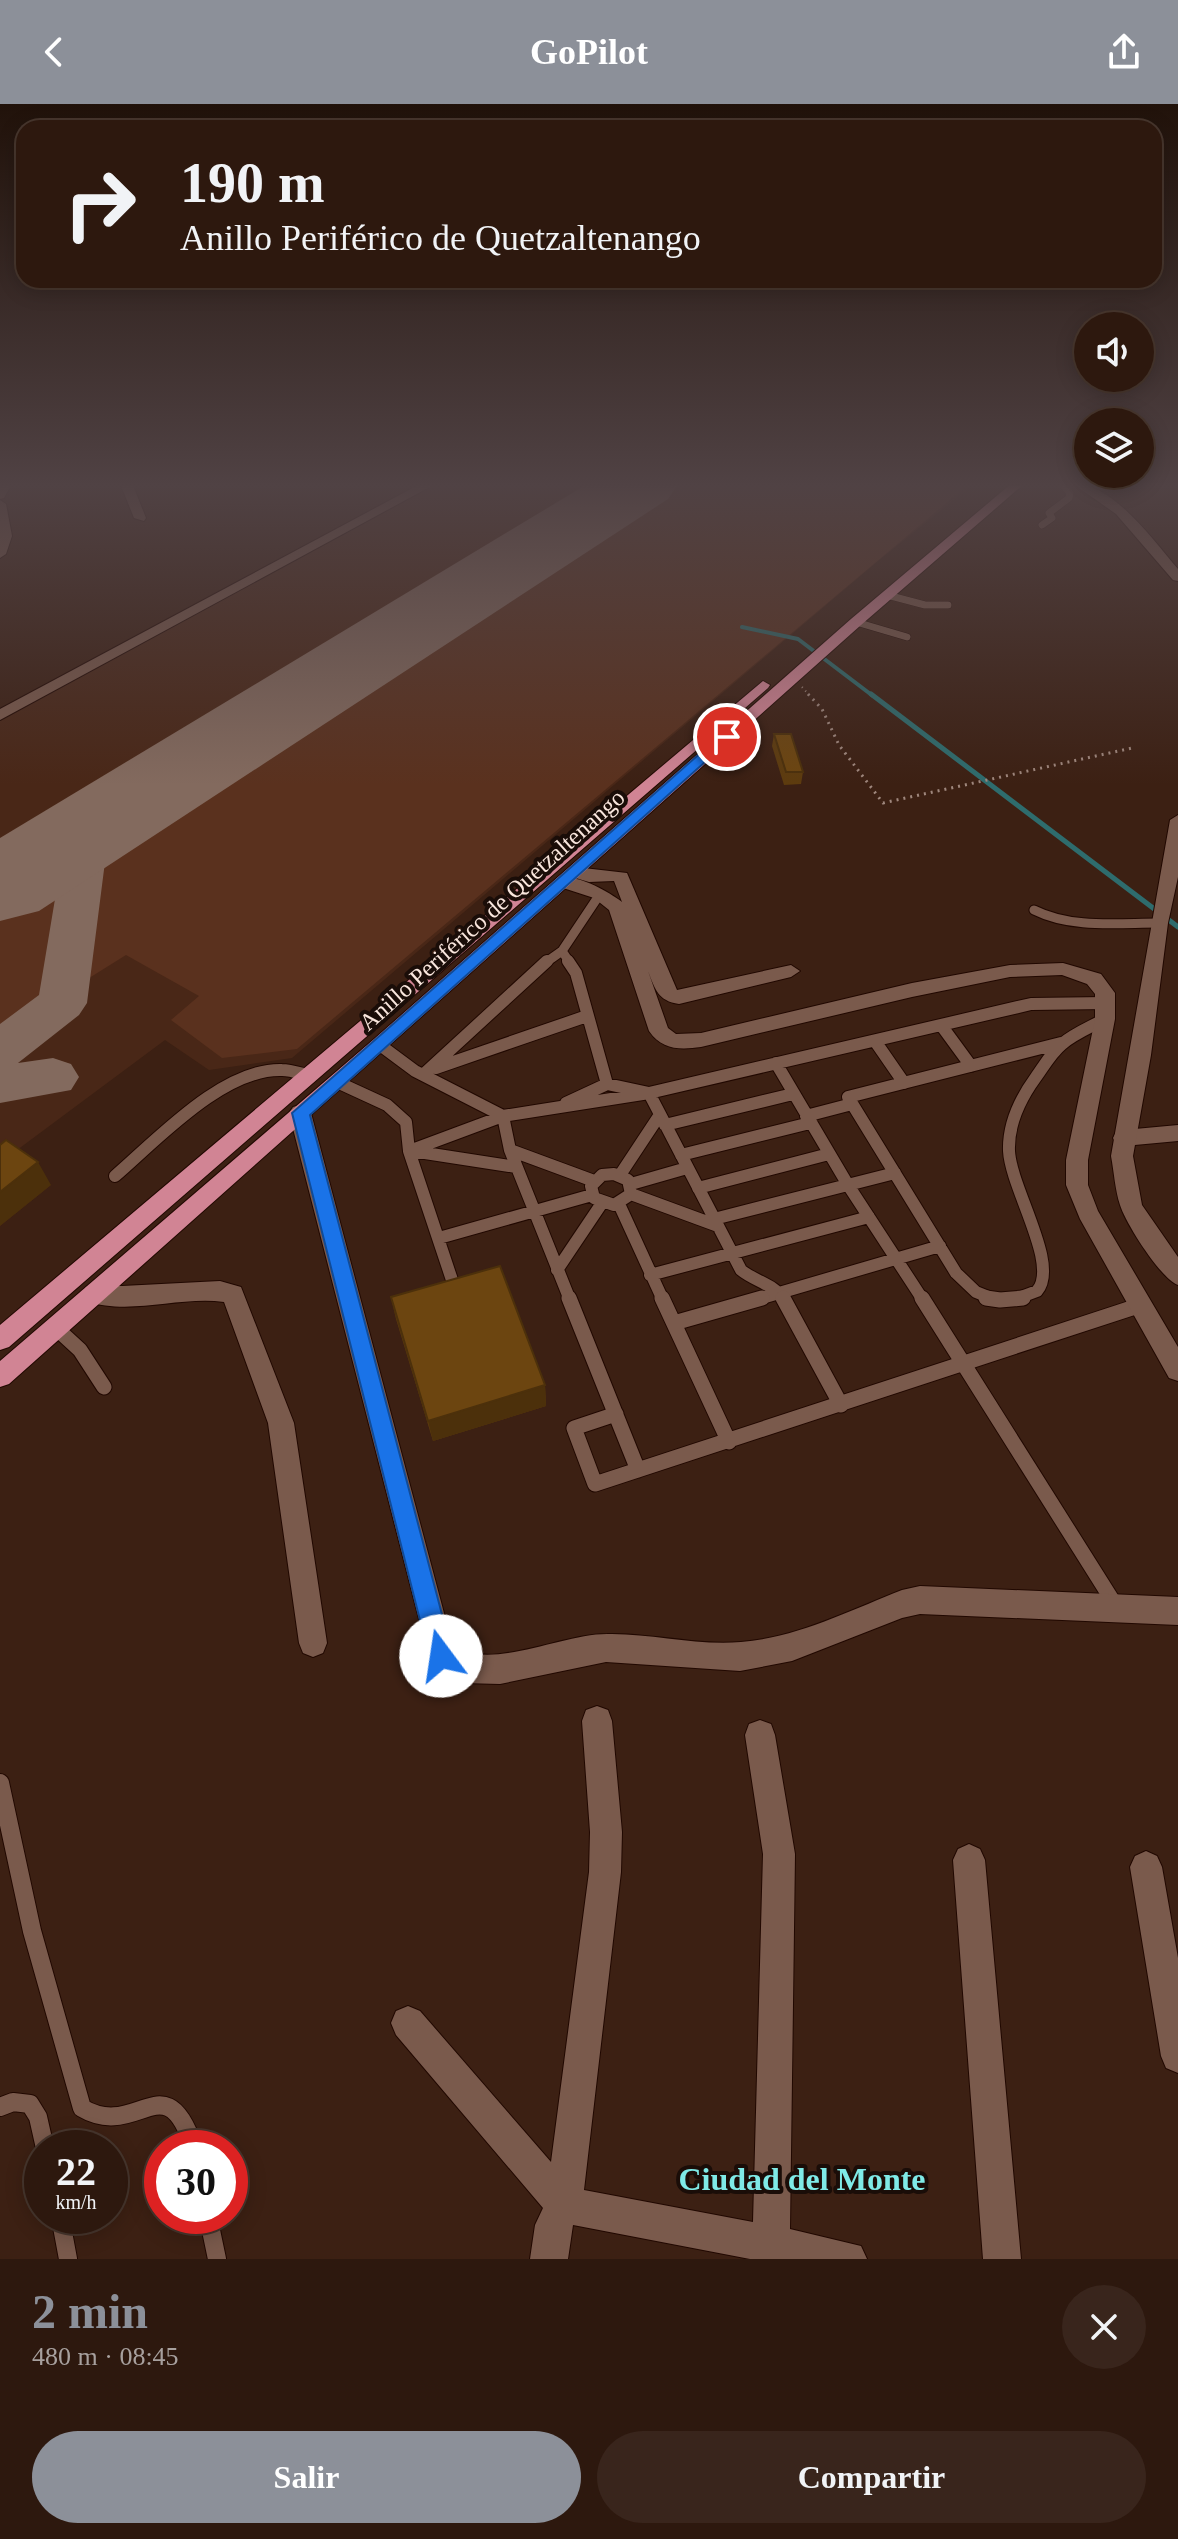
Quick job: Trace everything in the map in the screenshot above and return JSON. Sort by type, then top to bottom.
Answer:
[{"type":"highway","name":"Anillo Periférico de Quetzaltenango","points":[[0,1340],[307,1075],[815,649],[887,584]]},
{"type":"highway","name":"Anillo Periférico de Quetzaltenango","points":[[0,1376],[380,1045],[792,679],[815,649],[856,622],[900,584]]},
{"type":"street","points":[[0,715],[244,584]]},
{"type":"street","points":[[1178,820],[1166,908],[1124,1138],[1123,1175],[1131,1206],[1178,1275]]},
{"type":"street","points":[[569,877],[612,901],[620,914],[659,1031],[668,1040],[676,1042],[701,1040],[912,990],[1023,970],[1063,969],[1081,973],[1101,986],[1106,1011],[1077,1160],[1077,1185],[1088,1213],[1178,1370]]},
{"type":"street","points":[[569,877],[621,877],[665,990],[671,996],[679,997],[791,971]]},
{"type":"street","points":[[300,1113],[441,1656],[462,1668],[500,1669],[606,1648],[740,1657],[792,1647],[902,1604],[920,1600],[1178,1611]]},
{"type":"street","points":[[1124,1138],[1178,1133]]},
{"type":"street","points":[[94,1294],[122,1296],[220,1291],[233,1294],[281,1423],[313,1643]]},
{"type":"street","points":[[549,2259],[554,2225],[564,2205],[605,1872],[606,1832],[597,1721]]},
{"type":"street","points":[[760,1735],[779,1854],[771,2246]]},
{"type":"street","points":[[969,1860],[1002,2259]]},
{"type":"street","points":[[1146,1867],[1178,2056]]},
{"type":"street","points":[[408,2023],[564,2205],[848,2259]]},
{"type":"lane","points":[[887,595],[925,605],[948,605]]},
{"type":"lane","points":[[856,622],[907,637]]},
{"type":"lane","points":[[426,1072],[543,964],[562,951],[600,894]]},
{"type":"lane","points":[[1034,910],[1044,916],[1073,921],[1166,908]]},
{"type":"lane","points":[[562,951],[576,973],[607,1084]]},
{"type":"lane","points":[[409,1151],[503,1116],[649,1093],[1031,1004],[1106,1011]]},
{"type":"lane","points":[[1061,1043],[848,1097],[966,1285],[987,1298],[1002,1301],[1018,1298],[1043,1287],[1044,1266],[1009,1165],[1008,1136],[1017,1106],[1061,1043],[1106,1011]]},
{"type":"lane","points":[[426,1072],[587,1016]]},
{"type":"lane","points":[[941,1025],[971,1066]]},
{"type":"lane","points":[[875,1041],[904,1083]]},
{"type":"lane","points":[[380,1045],[503,1116],[516,1167],[638,1470]]},
{"type":"lane","points":[[776,1063],[848,1185],[965,1363],[1119,1610]]},
{"type":"lane","points":[[115,1176],[215,1093],[238,1079],[282,1068],[307,1075]]},
{"type":"lane","points":[[337,1082],[387,1105],[406,1122],[409,1151],[454,1286]]},
{"type":"lane","points":[[552,1110],[607,1084],[649,1093]]},
{"type":"lane","points":[[649,1093],[732,1254],[747,1277],[780,1292],[841,1405]]},
{"type":"lane","points":[[620,1175],[662,1120],[793,1094]]},
{"type":"lane","points":[[619,1204],[631,1189],[684,1162],[852,1104]]},
{"type":"lane","points":[[510,1150],[619,1204],[729,1442]]},
{"type":"lane","points":[[409,1151],[516,1167]]},
{"type":"lane","points":[[698,1188],[829,1154]]},
{"type":"lane","points":[[620,1175],[631,1189],[716,1223],[895,1173]]},
{"type":"lane","points":[[557,1270],[602,1175],[620,1175]]},
{"type":"lane","points":[[439,1238],[596,1193]]},
{"type":"lane","points":[[650,1275],[869,1217]]},
{"type":"lane","points":[[674,1323],[940,1246]]},
{"type":"lane","points":[[616,1414],[574,1428],[595,1484],[1141,1305]]},
{"type":"lane","points":[[55,1327],[80,1350],[104,1387]]},
{"type":"lane","points":[[0,1783],[32,1931],[82,2108],[92,2117],[106,2121],[165,2103],[176,2109],[188,2130]]},
{"type":"lane","points":[[0,2107],[26,2100],[34,2106],[40,2130]]},
{"type":"lane","points":[[63,2234],[68,2259]]},
{"type":"lane","points":[[212,2234],[217,2259]]},
{"type":"path","points":[[792,679],[822,709],[839,745],[883,803],[1132,748]]},
{"type":"shaded area","points":[[250,584],[851,584],[292,1058],[209,1070],[165,1040],[9,1156],[51,1185],[0,1226],[0,718]]},
{"type":"shaded area","points":[[506,584],[850,584],[297,1049],[222,1058],[171,1020],[199,996],[126,955],[86,980],[97,858],[103,843],[128,824]]},
{"type":"shaded area","points":[[36,888],[53,888],[60,899],[47,986],[33,1005],[0,1031],[0,905]]},
{"type":"building","points":[[774,734],[791,734],[803,772],[786,772]]},
{"type":"building","points":[[6,1140],[38,1162],[0,1192],[0,1145]]},
{"type":"building","points":[[500,1266],[545,1385],[428,1421],[391,1297]]},
{"type":"waterway","points":[[742,627],[798,639],[873,696]]},
{"type":"waterway","points":[[871,694],[1178,927]]},
{"type":"taxiway","points":[[0,1050],[62,1003],[84,854],[104,825],[144,795]]},
{"type":"taxiway","points":[[0,887],[25,875],[52,869],[70,872],[78,885]]},
{"type":"taxiway","points":[[0,1084],[53,1077]]},
{"type":"runway","points":[[0,886],[482,584]]},
{"type":"district","name":"Ciudad del Monte","points":[[802,2179]]},
{"type":"route","points":[[441,1656],[300,1113],[727,737]]}]
